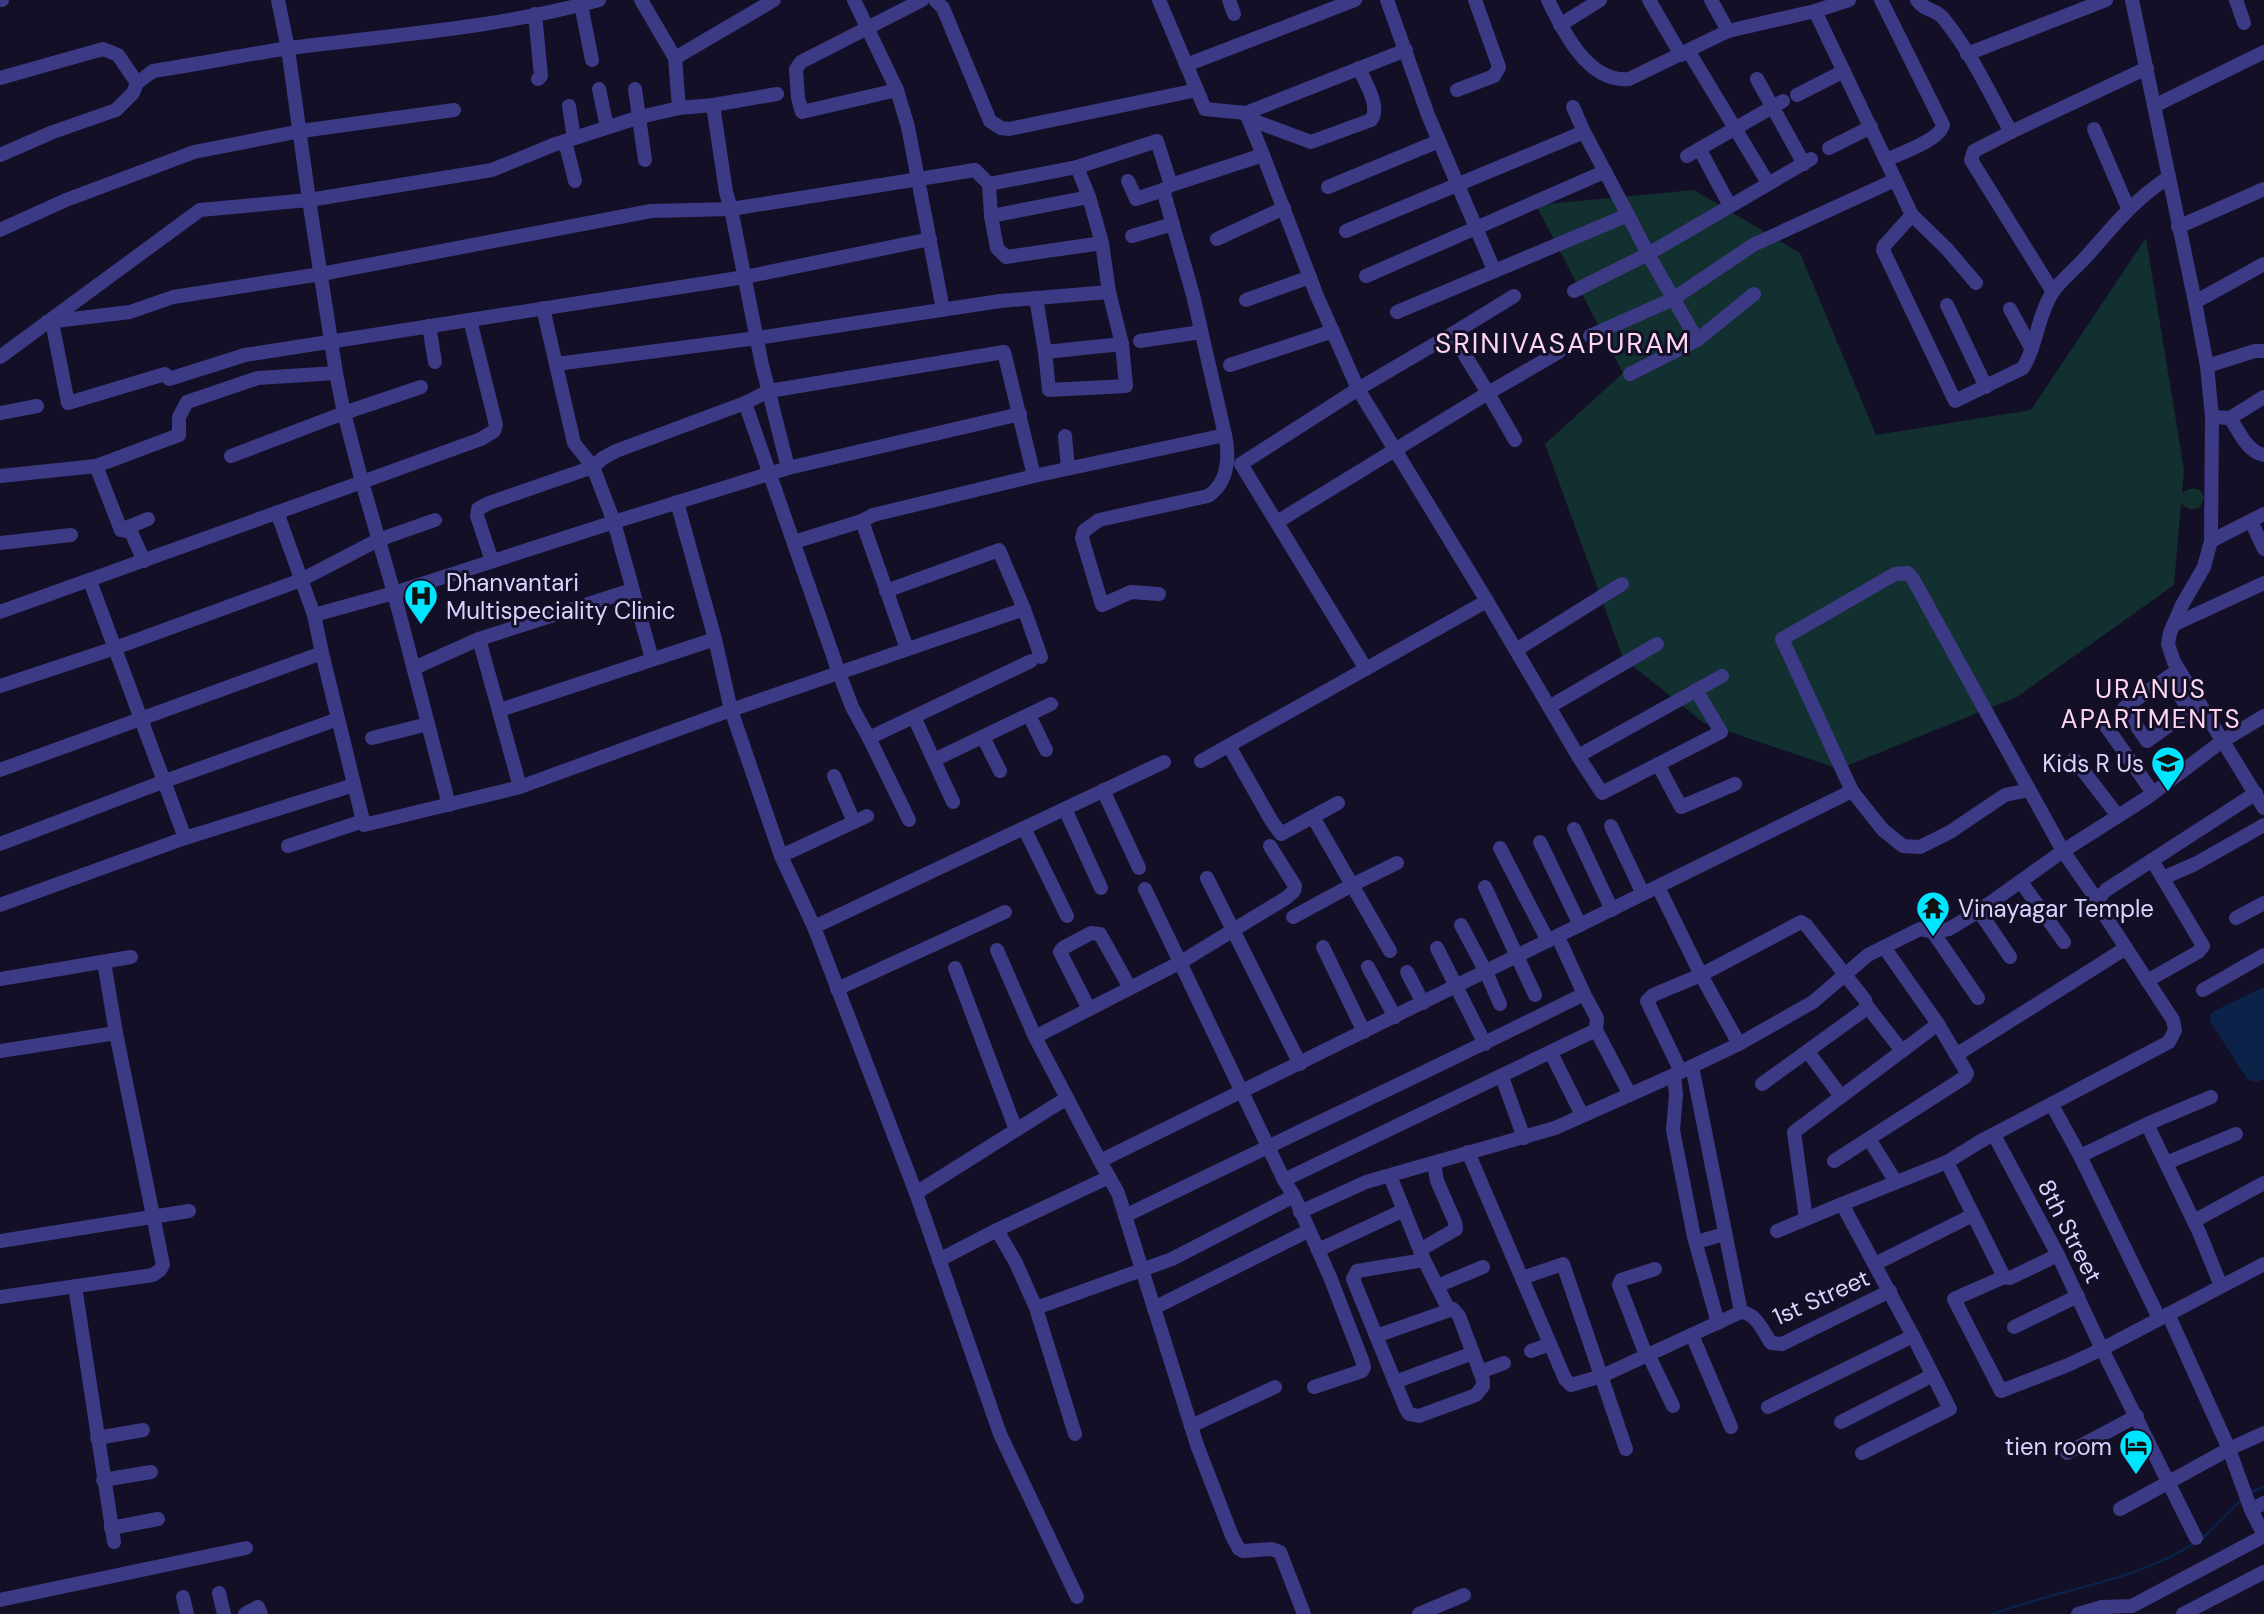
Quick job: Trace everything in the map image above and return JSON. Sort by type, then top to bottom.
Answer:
[{"type":"street","points":[[278,0],[288,49],[309,200],[344,413],[449,805]]},
{"type":"street","points":[[0,155],[53,132],[116,110],[133,93],[137,83],[153,71],[288,49],[444,30],[599,0]]},
{"type":"street","points":[[641,0],[675,58],[679,108]]},
{"type":"street","points":[[675,58],[774,0]]},
{"type":"street","points":[[854,0],[897,90],[908,127],[943,310]]},
{"type":"street","points":[[897,90],[802,112],[796,69],[802,62],[922,0]]},
{"type":"street","points":[[935,0],[943,8],[990,121],[1001,128],[1009,130],[1197,90]]},
{"type":"street","points":[[1159,0],[1205,109],[1248,116],[1311,142],[1371,120],[1375,115],[1375,108],[1359,68]]},
{"type":"street","points":[[1186,65],[1355,0]]},
{"type":"street","points":[[1387,0],[1456,184],[1494,270]]},
{"type":"street","points":[[1457,90],[1494,76],[1499,68],[1475,0]]},
{"type":"street","points":[[1548,0],[1582,57],[1599,72],[1619,80],[1629,79],[1728,32],[1849,0]]},
{"type":"street","points":[[1560,24],[1600,0]]},
{"type":"street","points":[[1648,0],[1736,127],[1768,183]]},
{"type":"street","points":[[1711,0],[1728,32]]},
{"type":"street","points":[[1881,0],[1943,125],[1935,137],[1886,160]]},
{"type":"street","points":[[1917,0],[1924,8],[1939,13],[1967,54],[2011,132]]},
{"type":"street","points":[[1967,54],[2106,0]]},
{"type":"street","points":[[2132,0],[2195,302],[2207,366],[2212,417],[2211,541],[2204,567],[2182,605],[2168,644],[2174,663],[2173,674],[2264,808]]},
{"type":"street","points":[[2236,0],[2244,23]]},
{"type":"street","points":[[581,5],[592,60]]},
{"type":"street","points":[[1815,11],[1912,215],[1947,249],[1976,283]]},
{"type":"street","points":[[535,14],[541,76],[538,79]]},
{"type":"street","points":[[0,78],[103,49],[118,55],[137,83]]},
{"type":"street","points":[[1248,116],[1406,50]]},
{"type":"street","points":[[2154,106],[2264,52]]},
{"type":"street","points":[[2053,292],[1972,160],[1973,151],[2147,68]]},
{"type":"street","points":[[1797,95],[1844,71]]},
{"type":"street","points":[[1574,290],[1648,254],[1807,161],[1778,104],[1757,79]]},
{"type":"street","points":[[599,89],[607,127]]},
{"type":"street","points":[[635,89],[645,160]]},
{"type":"street","points":[[0,357],[200,210],[309,200],[492,170],[570,139],[640,117],[679,108],[777,94]]},
{"type":"street","points":[[1730,206],[1693,153],[1778,104]]},
{"type":"street","points":[[713,105],[726,192],[732,209],[757,338],[788,468]]},
{"type":"street","points":[[569,106],[575,181]]},
{"type":"street","points":[[1573,107],[1604,172],[1697,340]]},
{"type":"street","points":[[0,230],[66,200],[194,152],[301,131],[454,110]]},
{"type":"street","points":[[1248,116],[1310,277],[1358,389],[1602,793],[1721,732],[1696,690]]},
{"type":"street","points":[[1829,148],[1871,127]]},
{"type":"street","points":[[2094,129],[2128,208]]},
{"type":"street","points":[[1346,231],[1584,131]]},
{"type":"street","points":[[989,184],[1077,167],[1157,141],[1173,224],[1226,435],[1228,446],[1224,480],[1218,489],[1208,496],[1099,520],[1084,531],[1082,538],[1102,605],[1131,592],[1159,594]]},
{"type":"street","points":[[1328,187],[1439,141]]},
{"type":"street","points":[[1128,181],[1136,199],[1262,155]]},
{"type":"street","points":[[1036,298],[1049,390],[1126,386],[1122,344],[1102,243],[1077,167]]},
{"type":"street","points":[[50,322],[130,312],[173,297],[321,274],[651,211],[732,209],[975,170],[989,184],[997,248],[1006,257],[1102,243]]},
{"type":"street","points":[[1366,276],[1604,172]]},
{"type":"street","points":[[1912,215],[1883,250],[1955,401],[2023,368],[2039,317],[2053,292],[2128,208],[2147,191],[2169,177]]},
{"type":"street","points":[[1590,336],[1673,299],[1753,245],[1895,180]]},
{"type":"street","points":[[2178,227],[2264,188]]},
{"type":"street","points":[[991,216],[1089,197]]},
{"type":"street","points":[[1217,239],[1284,208]]},
{"type":"street","points":[[1397,312],[1628,215]]},
{"type":"street","points":[[1132,236],[1173,224]]},
{"type":"street","points":[[50,322],[68,403],[165,374],[169,379],[245,355],[746,277],[930,239]]},
{"type":"street","points":[[2195,302],[2264,264]]},
{"type":"street","points":[[1246,300],[1310,277]]},
{"type":"street","points":[[556,365],[1000,301],[1110,292]]},
{"type":"street","points":[[1630,374],[1697,340],[1754,294]]},
{"type":"street","points":[[1366,669],[1241,464],[1358,389],[1514,296]]},
{"type":"street","points":[[1947,305],[1986,387]]},
{"type":"street","points":[[543,308],[574,443],[593,467],[614,522],[652,659]]},
{"type":"street","points":[[2010,309],[2031,348]]},
{"type":"street","points":[[0,612],[489,436],[496,425],[470,320]]},
{"type":"street","points":[[429,326],[435,362]]},
{"type":"street","points":[[1230,365],[1333,331]]},
{"type":"street","points":[[1140,341],[1201,332]]},
{"type":"street","points":[[1452,334],[1515,440]]},
{"type":"street","points":[[1045,352],[1122,344]]},
{"type":"street","points":[[2207,366],[2255,351],[2264,351]]},
{"type":"street","points":[[492,561],[477,516],[478,509],[593,467],[616,451],[745,403],[769,391],[1004,352],[1034,475]]},
{"type":"street","points":[[1277,522],[1559,352]]},
{"type":"street","points":[[0,476],[96,466],[179,435],[179,417],[187,402],[258,378],[336,373]]},
{"type":"street","points":[[231,456],[421,387]]},
{"type":"street","points":[[2212,417],[2230,418],[2264,397]]},
{"type":"street","points":[[745,403],[852,707],[909,820]]},
{"type":"street","points":[[0,413],[37,406]]},
{"type":"street","points":[[314,615],[394,593],[788,468],[1020,414]]},
{"type":"street","points":[[2230,418],[2248,446],[2256,453],[2264,455]]},
{"type":"street","points":[[794,542],[862,521],[873,515],[1034,475],[1226,435]]},
{"type":"street","points":[[1065,436],[1068,468]]},
{"type":"street","points":[[96,466],[121,530]]},
{"type":"street","points":[[677,502],[715,639],[731,710],[781,856],[814,927],[916,1193],[1000,1434],[1077,1597]]},
{"type":"street","points":[[278,512],[314,615],[364,825],[520,787],[731,710],[1024,609]]},
{"type":"street","points":[[2211,541],[2264,514]]},
{"type":"street","points":[[121,530],[148,519]]},
{"type":"street","points":[[0,686],[115,648],[301,580],[378,540],[435,520]]},
{"type":"street","points":[[862,521],[907,649]]},
{"type":"street","points":[[2250,521],[2264,549]]},
{"type":"street","points":[[121,530],[131,532],[144,561]]},
{"type":"street","points":[[0,543],[71,535]]},
{"type":"street","points":[[869,738],[1036,659],[1024,609],[999,550],[886,591]]},
{"type":"street","points":[[1777,1231],[1947,1162],[2169,1042],[2175,1030],[2173,1020],[2099,903],[2063,852],[2029,790],[1913,579],[1908,573],[1895,574],[1783,639],[1852,791],[1883,830],[1903,846],[1920,848],[1950,832],[2005,795],[2029,790]]},
{"type":"street","points":[[90,581],[185,838]]},
{"type":"street","points":[[2173,625],[2264,583]]},
{"type":"street","points":[[1516,650],[1622,584]]},
{"type":"street","points":[[414,668],[480,639],[632,590]]},
{"type":"street","points":[[1201,761],[1487,601]]},
{"type":"street","points":[[480,639],[520,787]]},
{"type":"street","points":[[500,710],[715,639]]},
{"type":"street","points":[[1549,707],[1657,644]]},
{"type":"street","points":[[0,769],[322,653]]},
{"type":"street","points":[[2173,674],[2124,708],[2147,741],[2194,708]]},
{"type":"street","points":[[1578,756],[1722,676]]},
{"type":"street","points":[[934,760],[1051,704]]},
{"type":"street","points":[[1029,715],[1046,750]]},
{"type":"street","points":[[1300,1212],[1366,1182],[1524,1138],[1630,1095],[1739,1044],[1813,1002],[1868,956],[1884,947],[1920,929],[1933,932],[1949,929],[1979,911],[2153,793],[2221,742],[2264,716]]},
{"type":"street","points":[[914,717],[953,802]]},
{"type":"street","points":[[0,844],[164,781],[338,719]]},
{"type":"street","points":[[2101,719],[2153,793]]},
{"type":"street","points":[[372,738],[428,724]]},
{"type":"street","points":[[982,737],[1000,771]]},
{"type":"street","points":[[1229,746],[1281,834],[1338,803]]},
{"type":"street","points":[[2074,759],[2118,816]]},
{"type":"street","points":[[814,927],[1164,762]]},
{"type":"street","points":[[1658,764],[1681,807],[1735,784]]},
{"type":"street","points":[[781,856],[861,819],[834,776]]},
{"type":"street","points":[[0,905],[185,838],[354,785]]},
{"type":"street","points":[[1103,790],[1139,868]]},
{"type":"street","points":[[1100,1161],[1852,791]]},
{"type":"street","points":[[2099,903],[2106,890],[2256,793]]},
{"type":"street","points":[[1065,808],[1101,888]]},
{"type":"street","points":[[1313,817],[1390,951]]},
{"type":"street","points":[[288,846],[363,821]]},
{"type":"street","points":[[2163,878],[2195,864],[2264,825]]},
{"type":"street","points":[[1611,826],[1643,894]]},
{"type":"street","points":[[1024,828],[1067,916]]},
{"type":"street","points":[[1574,829],[1612,910]]},
{"type":"street","points":[[1541,842],[1580,925]]},
{"type":"street","points":[[1035,1037],[1181,962],[1286,898],[1294,891],[1293,881],[1269,846]]},
{"type":"street","points":[[1500,848],[1597,1018],[1596,1030],[1630,1095]]},
{"type":"street","points":[[2147,981],[2203,948],[2152,860]]},
{"type":"street","points":[[1293,917],[1397,863]]},
{"type":"street","points":[[1207,878],[1300,1064]]},
{"type":"street","points":[[2021,882],[2064,943]]},
{"type":"street","points":[[1485,887],[1535,995]]},
{"type":"street","points":[[1658,887],[1739,1044]]},
{"type":"street","points":[[1145,889],[1294,1196],[1330,1277],[1364,1367],[1362,1371],[1314,1387]]},
{"type":"street","points":[[2236,918],[2264,903]]},
{"type":"street","points":[[1979,911],[2010,957]]},
{"type":"street","points":[[837,989],[1005,912]]},
{"type":"street","points":[[1468,1152],[1565,1379],[1571,1385],[1602,1376],[1741,1312],[1725,1234],[1682,1071],[1647,1001],[1653,995],[1702,975],[1801,922],[1807,925],[1902,1051]]},
{"type":"street","points":[[1461,925],[1500,1004]]},
{"type":"street","points":[[1089,1009],[1060,954],[1063,947],[1098,932],[1130,988]]},
{"type":"street","points":[[1933,932],[1978,998]]},
{"type":"street","points":[[1323,947],[1364,1032]]},
{"type":"street","points":[[1834,1161],[1965,1076],[1966,1071],[1938,1024],[1884,947]]},
{"type":"street","points":[[1437,948],[1485,1044]]},
{"type":"street","points":[[1956,1055],[2126,948]]},
{"type":"street","points":[[997,950],[1035,1037],[1118,1193],[1191,1426],[1239,1549],[1242,1552],[1272,1549],[1279,1552],[1304,1614]]},
{"type":"street","points":[[2203,990],[2264,955]]},
{"type":"street","points":[[0,979],[131,957]]},
{"type":"street","points":[[0,1297],[153,1275],[163,1265],[104,962]]},
{"type":"street","points":[[1368,967],[1395,1017]]},
{"type":"street","points":[[955,968],[1016,1130]]},
{"type":"street","points":[[1407,972],[1423,1003]]},
{"type":"street","points":[[1125,1216],[1584,994]]},
{"type":"street","points":[[1762,1084],[1865,1011],[1867,1006]]},
{"type":"street","points":[[1806,1219],[1794,1132],[1938,1024]]},
{"type":"street","points":[[1284,1180],[1596,1030]]},
{"type":"street","points":[[0,1051],[116,1033]]},
{"type":"street","points":[[1808,1052],[1840,1095]]},
{"type":"street","points":[[1551,1053],[1582,1115]]},
{"type":"street","points":[[1682,1071],[1676,1095],[1673,1130],[1696,1242],[1718,1323]]},
{"type":"street","points":[[1502,1077],[1524,1138]]},
{"type":"street","points":[[2080,1156],[2211,1097]]},
{"type":"street","points":[[916,1193],[1067,1098]]},
{"type":"street","points":[[2052,1105],[2164,1316],[2229,1449],[2264,1536],[2132,1606],[2078,1614]]},
{"type":"street","points":[[2147,1124],[2221,1286]]},
{"type":"street","points":[[2166,1163],[2236,1134]]},
{"type":"street","name":"8th Street","points":[[1994,1135],[2078,1296],[2196,1538]]},
{"type":"street","points":[[1869,1139],[1896,1182]]},
{"type":"street","points":[[1947,1162],[2004,1277]]},
{"type":"street","points":[[1376,1336],[1449,1310],[1456,1311],[1483,1385],[1476,1395],[1419,1416],[1409,1414],[1406,1409],[1376,1336],[1353,1279],[1357,1271],[1422,1255],[1456,1229],[1437,1181],[1434,1163]]},
{"type":"street","points":[[1390,1176],[1422,1255],[1449,1310]]},
{"type":"street","points":[[939,1260],[1109,1177]]},
{"type":"street","points":[[2194,1222],[2264,1183]]},
{"type":"street","points":[[1036,1308],[1172,1259],[1294,1196]]},
{"type":"street","points":[[1842,1204],[1951,1409],[1862,1452]]},
{"type":"street","points":[[1318,1250],[1404,1210]]},
{"type":"street","points":[[0,1241],[188,1211]]},
{"type":"street","points":[[1875,1264],[1973,1215]]},
{"type":"street","points":[[997,1230],[1016,1263],[1036,1308],[1075,1434]]},
{"type":"street","points":[[1154,1308],[1308,1231]]},
{"type":"street","points":[[1696,1242],[1725,1234]]},
{"type":"street","points":[[2057,1255],[2010,1278],[2004,1277],[1954,1299],[2001,1391],[2102,1349],[2264,1264]]},
{"type":"street","points":[[1522,1278],[1563,1264],[1626,1449]]},
{"type":"street","points":[[1437,1286],[1483,1267]]},
{"type":"street","points":[[1656,1269],[1620,1280],[1619,1285],[1647,1355],[1673,1406]]},
{"type":"street","points":[[75,1286],[113,1535],[158,1519]]},
{"type":"street","name":"1st Street","points":[[1741,1312],[1753,1315],[1771,1343],[1782,1344],[1890,1291]]},
{"type":"street","points":[[2014,1327],[2078,1296]]},
{"type":"street","points":[[1692,1335],[1731,1427]]},
{"type":"street","points":[[1768,1407],[1913,1336]]},
{"type":"street","points":[[1531,1352],[1550,1344]]},
{"type":"street","points":[[1395,1382],[1473,1353]]},
{"type":"street","points":[[1480,1372],[1504,1363]]},
{"type":"street","points":[[1841,1422],[1933,1375]]},
{"type":"street","points":[[1191,1426],[1275,1387]]},
{"type":"street","points":[[2067,1453],[2137,1416]]},
{"type":"street","points":[[97,1438],[143,1430]]},
{"type":"street","points":[[2120,1509],[2229,1449],[2264,1433]]},
{"type":"street","points":[[103,1480],[151,1472]]},
{"type":"street","points":[[0,1600],[246,1548]]},
{"type":"street","points":[[2182,1614],[2264,1572]]},
{"type":"street","points":[[219,1593],[224,1614]]},
{"type":"street","points":[[1419,1614],[1464,1595]]},
{"type":"street","points":[[183,1597],[187,1614]]},
{"type":"street","points":[[245,1614],[258,1607],[261,1614]]},
{"type":"green space","points":[[1694,190],[1800,253],[1876,435],[2031,410],[2146,238],[2184,470],[2182,493],[2196,489],[2201,491],[2204,498],[2200,507],[2194,509],[2181,503],[2174,585],[2017,697],[1839,769],[1704,723],[1623,658],[1545,444],[1623,373],[1536,205]]},
{"type":"water","points":[[2264,987],[2264,1079],[2257,1082],[2248,1080],[2211,1023],[2210,1015]]},
{"type":"waterway","points":[[2250,1493],[2264,1486]]},
{"type":"waterway","points":[[2202,1539],[2242,1499]]},
{"type":"waterway","points":[[1993,1614],[2121,1576],[2170,1557],[2193,1544]]},
{"type":"place","name":"Dhanvantari Multispeciality Clinic","points":[[421,626]]},
{"type":"place","name":"Kids R Us","points":[[2168,793]]},
{"type":"place","name":"Vinayagar Temple","points":[[1933,938]]},
{"type":"place","name":"tien room","points":[[2136,1476]]},
{"type":"district","name":"SRINIVASAPURAM","points":[[1563,343]]},
{"type":"district","name":"URANUS APARTMENTS","points":[[2151,704]]}]
